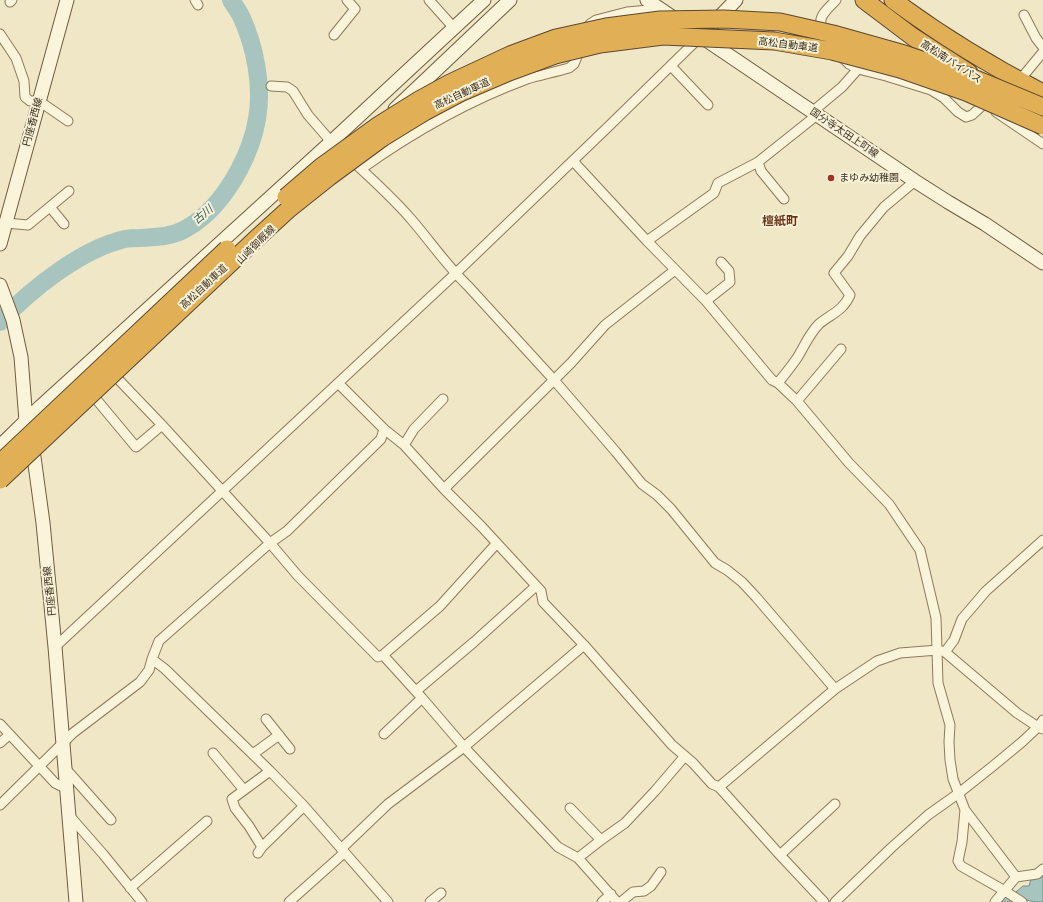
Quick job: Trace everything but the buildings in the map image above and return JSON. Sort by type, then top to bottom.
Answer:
[{"type":"highway","name":"高松南バイパス","points":[[864,0],[913,37],[1004,96],[1043,117]]},
{"type":"highway","name":"高松南バイパス","points":[[893,0],[936,30],[1020,81],[1043,93]]},
{"type":"highway","name":"高松自動車道","points":[[0,463],[248,231],[321,167],[379,125],[419,100],[450,83],[510,55],[556,38],[606,27],[660,20],[724,19],[780,22],[833,34],[904,54],[971,77],[1043,107]]},
{"type":"highway","name":"高松自動車道","points":[[0,480],[256,239],[290,208],[329,177],[382,138],[460,93],[555,55],[600,44],[662,36],[774,41],[832,51],[900,69],[966,92],[1043,126]]},
{"type":"highway","points":[[1020,81],[1043,88]]},
{"type":"main road","name":"円座香西線","points":[[0,244],[67,0]]},
{"type":"main road","points":[[0,446],[40,407],[331,142],[484,0]]},
{"type":"main road","name":"山崎御厩線","points":[[0,487],[96,400],[198,303],[345,155],[510,0]]},
{"type":"main road","name":"国分寺太田上町線","points":[[647,0],[914,181],[985,224],[1043,263]]},
{"type":"main road","points":[[700,37],[736,0]]},
{"type":"main road","name":"円座香西線","points":[[0,285],[13,320],[21,357],[26,421],[34,457],[43,523],[76,902]]},
{"type":"street","points":[[334,35],[355,9],[347,0]]},
{"type":"street","points":[[429,0],[454,28]]},
{"type":"street","points":[[836,0],[823,15],[821,25],[843,59],[849,64],[858,69],[931,90],[944,98],[958,112],[966,117],[972,115],[984,104]]},
{"type":"street","points":[[361,169],[390,148],[432,122],[467,105],[503,88],[569,68],[574,64],[590,24],[596,20],[627,12],[660,9]]},
{"type":"street","points":[[1024,15],[1036,38],[1043,47]]},
{"type":"street","points":[[0,34],[16,58],[24,81],[25,97],[30,101],[39,101],[68,121]]},
{"type":"street","points":[[55,647],[455,274],[700,37]]},
{"type":"street","points":[[913,37],[933,60],[984,104],[1043,144]]},
{"type":"street","points":[[1020,81],[1043,52]]},
{"type":"street","points":[[671,66],[708,105]]},
{"type":"street","points":[[647,241],[714,193],[718,183],[758,162],[815,114],[858,69]]},
{"type":"street","points":[[271,86],[287,87],[293,91],[308,115],[331,142],[400,207],[455,274],[468,286],[554,380],[642,484],[672,509],[715,563],[742,582],[836,689]]},
{"type":"street","points":[[573,161],[647,241],[706,301],[772,380],[778,383],[796,401],[849,463],[890,504],[920,550],[942,651],[938,683],[950,725],[949,742],[953,779],[965,810],[1016,876]]},
{"type":"street","points":[[758,162],[761,172],[784,199]]},
{"type":"street","points":[[778,383],[796,359],[808,337],[819,324],[834,314],[847,302],[850,295],[834,273],[848,256],[860,236],[884,207],[914,181]]},
{"type":"street","points":[[6,223],[28,226],[69,192]]},
{"type":"street","points":[[50,207],[64,224]]},
{"type":"street","points":[[706,301],[730,282],[729,271],[721,262]]},
{"type":"street","points":[[444,489],[571,363],[605,325],[675,270]]},
{"type":"street","points":[[796,401],[841,349]]},
{"type":"street","points":[[118,379],[270,543],[298,576],[378,658],[440,606],[497,543]]},
{"type":"street","points":[[338,383],[384,429],[404,445],[444,489],[497,543],[540,591],[543,602],[584,645],[672,744],[693,763],[712,784],[719,787],[824,902]]},
{"type":"street","points":[[404,445],[414,429],[442,398]]},
{"type":"street","points":[[96,400],[136,447],[162,425]]},
{"type":"street","points":[[0,805],[73,733],[140,682],[149,670],[159,641],[270,543],[288,531],[381,439],[384,429]]},
{"type":"street","points":[[719,787],[836,689],[877,661],[900,653],[942,651],[954,640],[962,619],[986,591],[1043,540]]},
{"type":"street","points":[[416,691],[474,642],[536,586]]},
{"type":"street","points":[[289,902],[388,804],[464,747],[584,645]]},
{"type":"street","points":[[835,902],[928,815],[994,766],[1041,726],[1017,712],[942,651]]},
{"type":"street","points":[[383,655],[464,747],[558,847],[578,858],[617,902]]},
{"type":"street","points":[[152,659],[165,669],[253,754],[304,806],[388,902]]},
{"type":"street","points":[[384,734],[422,698]]},
{"type":"street","points":[[266,719],[290,749]]},
{"type":"street","points":[[0,724],[58,785],[66,787]]},
{"type":"street","points":[[0,743],[10,735]]},
{"type":"street","points":[[253,754],[279,735]]},
{"type":"street","points":[[213,753],[244,790]]},
{"type":"street","points":[[578,858],[625,823],[685,756]]},
{"type":"street","points":[[65,768],[111,820]]},
{"type":"street","points":[[270,771],[232,798],[235,808],[249,826],[260,850],[304,806]]},
{"type":"street","points":[[780,855],[835,804]]},
{"type":"street","points":[[570,808],[601,840]]},
{"type":"street","points":[[965,810],[962,842],[958,861],[961,866],[1022,902]]},
{"type":"street","points":[[68,814],[142,902]]},
{"type":"street","points":[[130,888],[207,821]]},
{"type":"street","points":[[1016,876],[1037,874],[1043,869]]},
{"type":"street","points":[[621,902],[633,892],[644,890],[651,886],[661,872]]},
{"type":"street","points":[[995,902],[1009,893],[1016,876]]},
{"type":"street","points":[[430,902],[441,893]]},
{"type":"street","points":[[602,902],[611,894]]},
{"type":"water","points":[[1043,877],[1043,902],[1025,899],[1022,902],[1000,902],[1006,895],[1010,897],[1023,886],[1029,886],[1031,879]]},
{"type":"waterway","name":"古川","points":[[0,322],[41,284],[74,261],[108,244],[125,239],[164,236],[181,231],[203,217],[217,203],[229,187],[239,170],[252,139],[256,126],[259,106],[258,80],[254,53],[241,16],[231,0]]},
{"type":"place","name":"まゆみ幼稚園","points":[[831,178]]},
{"type":"district","name":"檀紙町","points":[[780,221]]}]
